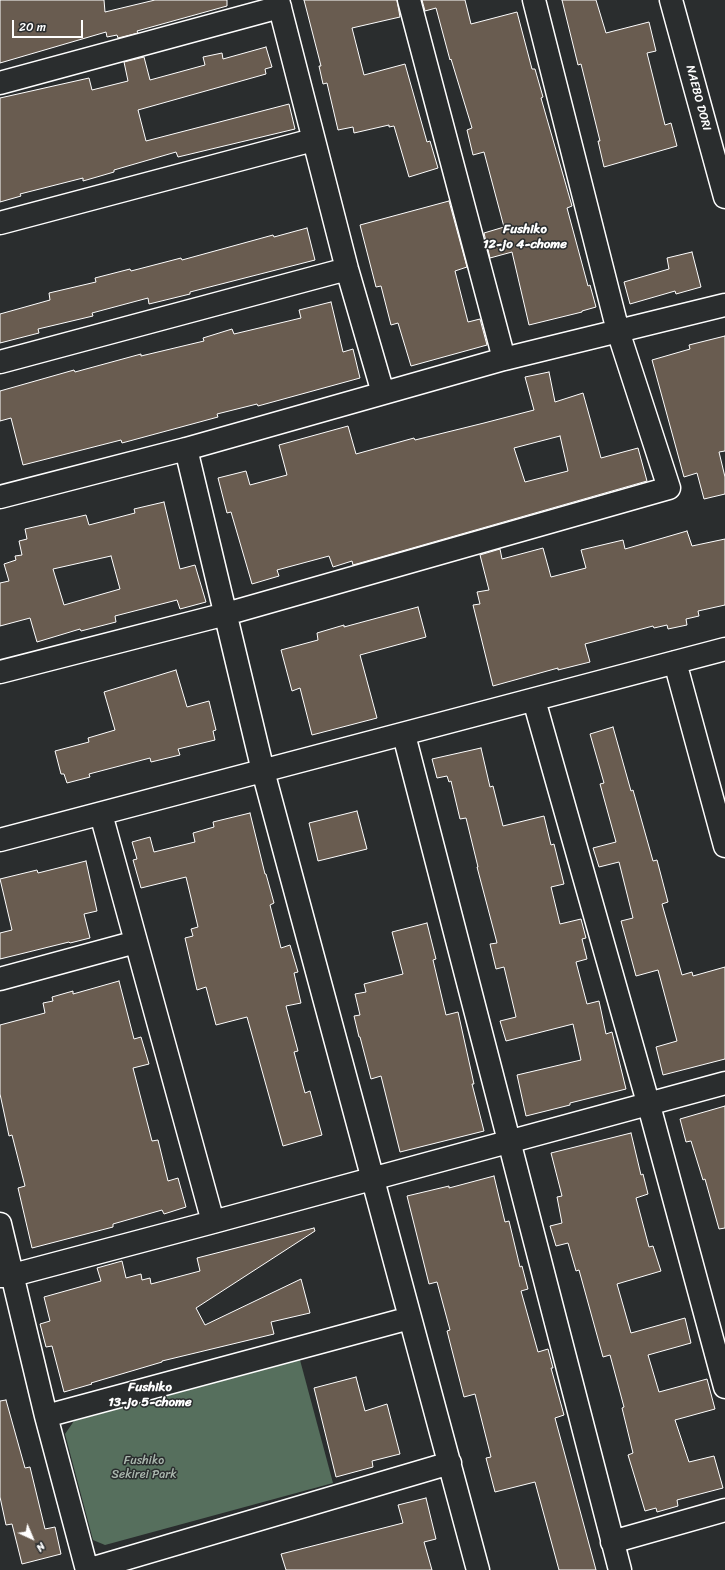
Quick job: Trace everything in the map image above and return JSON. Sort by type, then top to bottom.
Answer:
[{"type":"street","points":[[409,0],[504,359]]},
{"type":"street","points":[[0,672],[226,614],[669,488],[618,331],[534,0]]},
{"type":"street","name":"NAEBO DORI","points":[[671,0],[725,197]]},
{"type":"street","points":[[0,82],[279,3],[347,269],[382,393]]},
{"type":"street","points":[[0,224],[313,140]]},
{"type":"street","points":[[0,362],[347,269]]},
{"type":"street","points":[[0,497],[186,449],[504,359],[725,305]]},
{"type":"street","points":[[186,449],[263,770],[478,1570]]},
{"type":"street","points":[[0,840],[725,649]]},
{"type":"street","points":[[675,662],[725,846]]},
{"type":"street","points":[[534,700],[648,1104],[725,1387]]},
{"type":"street","points":[[404,734],[620,1570]]},
{"type":"street","points":[[101,814],[213,1222]]},
{"type":"street","points":[[0,979],[136,942]]},
{"type":"street","points":[[6,1276],[213,1222],[725,1083]]},
{"type":"street","points":[[0,1224],[6,1276],[46,1416],[87,1570],[450,1463]]},
{"type":"street","points":[[46,1416],[410,1318]]},
{"type":"street","points":[[612,1542],[725,1510]]},
{"type":"green space","name":"Fushiko Sekirei Park","points":[[300,1360],[333,1483],[105,1545],[93,1540],[65,1434],[74,1421]]},
{"type":"building","points":[[0,0],[104,0],[105,12],[155,0],[227,0],[227,6],[137,31],[138,33],[118,38],[117,35],[107,37],[106,32],[0,63]]},
{"type":"building","points":[[304,0],[397,0],[400,17],[352,28],[364,75],[405,64],[427,142],[430,141],[438,168],[409,177],[394,126],[389,127],[389,125],[354,133],[353,127],[338,130],[327,83],[323,84],[319,66],[321,66]]},
{"type":"building","points":[[422,0],[465,0],[471,24],[517,12],[532,69],[535,69],[543,97],[541,98],[572,206],[567,208],[588,286],[590,285],[596,307],[529,325],[512,252],[490,258],[484,233],[504,227],[484,152],[473,155],[467,130],[472,128],[451,59],[450,60],[436,8],[425,11]]},
{"type":"building","points":[[562,0],[596,0],[606,33],[649,22],[656,51],[647,53],[665,125],[671,123],[677,146],[604,167],[598,141],[600,141],[581,64],[578,65]]},
{"type":"building","points":[[266,47],[272,67],[265,69],[266,74],[138,110],[146,141],[289,104],[295,129],[178,157],[176,152],[114,170],[114,172],[83,181],[83,178],[20,194],[21,196],[0,202],[0,98],[89,78],[92,90],[128,81],[124,62],[144,57],[150,80],[205,65],[203,57],[222,53],[223,59]]},
{"type":"building","points":[[449,201],[467,267],[455,271],[468,322],[480,319],[487,345],[411,366],[398,323],[391,325],[381,286],[376,287],[360,225]]},
{"type":"building","points":[[307,228],[315,260],[149,304],[148,298],[92,313],[93,316],[38,329],[39,333],[0,343],[0,314],[50,300],[49,293],[96,282],[95,278],[130,269],[131,271],[181,258],[182,260],[273,235],[274,237]]},
{"type":"building","points":[[692,252],[701,287],[676,294],[675,291],[630,304],[624,282],[669,269],[667,258]]},
{"type":"building","points":[[331,302],[343,352],[353,349],[360,378],[258,406],[257,404],[217,414],[218,417],[122,443],[121,440],[23,465],[11,418],[0,421],[0,391],[74,370],[75,372],[141,354],[141,356],[204,341],[203,338],[232,329],[234,334],[301,318],[299,310]]},
{"type":"building","points":[[725,336],[725,451],[719,452],[725,477],[725,494],[704,499],[697,473],[684,477],[652,360],[690,349],[689,345]]},
{"type":"building","points":[[549,372],[555,402],[583,393],[601,458],[638,448],[647,481],[353,565],[352,561],[333,567],[329,556],[277,570],[279,576],[252,584],[231,512],[227,513],[218,478],[246,471],[250,485],[287,475],[279,445],[348,426],[356,454],[414,438],[415,440],[534,410],[525,377]],"holes":[[[560,436],[568,471],[525,482],[514,448]]]},
{"type":"building","points":[[164,502],[180,569],[195,565],[206,602],[180,609],[177,600],[115,616],[116,622],[81,631],[80,629],[37,642],[30,618],[0,626],[0,583],[9,581],[4,564],[16,560],[15,556],[22,555],[19,541],[27,539],[25,529],[86,515],[89,525],[135,513],[134,509]],"holes":[[[111,556],[120,589],[64,605],[53,569]]]},
{"type":"building","points":[[687,531],[692,546],[725,539],[725,605],[698,611],[699,616],[686,619],[687,625],[668,629],[667,625],[654,628],[653,626],[585,644],[590,662],[558,670],[558,668],[493,686],[473,605],[480,604],[477,592],[489,590],[480,555],[500,549],[502,559],[543,548],[551,577],[586,568],[581,550],[623,540],[625,549]]},
{"type":"building","points":[[418,607],[426,637],[360,655],[377,718],[312,735],[300,688],[292,691],[281,650],[318,640],[317,633]]},
{"type":"building","points":[[176,670],[187,707],[209,701],[216,730],[213,731],[215,740],[178,749],[180,755],[151,762],[150,758],[89,774],[90,777],[67,783],[64,774],[61,774],[55,751],[89,742],[88,738],[115,730],[104,692]]},
{"type":"building","points":[[613,727],[653,861],[657,860],[668,902],[662,904],[682,975],[692,972],[693,976],[725,967],[725,1059],[663,1075],[656,1047],[677,1041],[658,970],[636,976],[621,921],[633,918],[619,862],[599,867],[593,848],[616,842],[600,784],[604,783],[590,734]]},
{"type":"building","points":[[481,748],[490,787],[493,786],[503,826],[544,816],[551,845],[554,844],[564,884],[551,887],[560,924],[581,919],[586,938],[582,939],[587,959],[576,962],[587,1004],[599,1001],[606,1034],[612,1032],[626,1089],[526,1116],[517,1075],[581,1060],[573,1024],[506,1041],[500,1021],[516,1017],[504,967],[496,969],[490,944],[497,943],[466,818],[460,819],[451,781],[449,782],[447,776],[437,778],[432,759]]},
{"type":"building","points":[[357,811],[367,849],[318,861],[309,823]]},
{"type":"building","points":[[250,813],[265,874],[274,903],[270,905],[281,948],[290,945],[298,972],[294,973],[301,1003],[286,1006],[298,1051],[294,1052],[305,1093],[310,1091],[322,1135],[283,1146],[247,1017],[216,1025],[206,987],[197,990],[185,938],[193,936],[191,929],[198,927],[186,877],[141,888],[133,860],[137,859],[132,842],[150,837],[154,852],[195,842],[193,833],[214,827],[213,822]]},
{"type":"building","points":[[86,861],[97,911],[84,914],[90,938],[0,959],[0,933],[12,930],[0,879],[37,870],[38,873]]},
{"type":"building","points":[[427,923],[436,959],[433,960],[446,1015],[458,1012],[474,1084],[472,1084],[484,1131],[400,1152],[381,1076],[371,1079],[359,1037],[354,1016],[360,1015],[355,994],[366,992],[364,984],[403,974],[392,932]]},
{"type":"building","points":[[119,981],[134,1039],[141,1037],[149,1064],[133,1068],[152,1141],[158,1140],[168,1181],[178,1178],[186,1207],[164,1214],[162,1210],[113,1224],[113,1227],[32,1248],[18,1188],[25,1186],[12,1135],[9,1136],[0,1094],[0,1025],[45,1013],[43,1003],[53,1001],[52,997],[73,991],[73,994]]},
{"type":"building","points":[[725,1106],[725,1228],[719,1229],[705,1179],[703,1180],[691,1141],[686,1142],[680,1119]]},
{"type":"building","points":[[631,1133],[641,1175],[643,1174],[648,1194],[636,1198],[649,1247],[653,1246],[661,1271],[617,1284],[631,1333],[685,1318],[691,1343],[648,1355],[659,1392],[707,1379],[715,1409],[675,1420],[689,1462],[714,1456],[723,1488],[677,1500],[678,1506],[657,1512],[656,1508],[645,1511],[628,1455],[633,1453],[622,1408],[624,1407],[610,1355],[603,1357],[579,1270],[576,1271],[568,1243],[556,1246],[550,1226],[562,1223],[557,1197],[562,1196],[551,1153]]},
{"type":"building","points":[[494,1176],[505,1222],[509,1221],[520,1267],[522,1266],[528,1289],[521,1291],[538,1352],[548,1349],[553,1368],[551,1368],[564,1415],[555,1418],[596,1570],[559,1570],[535,1482],[495,1492],[486,1458],[491,1457],[475,1394],[464,1397],[447,1331],[450,1330],[437,1282],[429,1284],[407,1196],[449,1186],[449,1188]]},
{"type":"building","points":[[314,1228],[315,1231],[196,1308],[205,1325],[301,1279],[310,1313],[271,1322],[274,1334],[162,1361],[64,1392],[52,1346],[46,1347],[40,1324],[50,1321],[44,1297],[101,1281],[97,1268],[122,1261],[126,1278],[141,1274],[142,1280],[150,1278],[151,1284],[200,1271],[197,1258]]},
{"type":"building","points":[[356,1377],[365,1411],[387,1404],[400,1454],[372,1461],[373,1467],[336,1477],[314,1388]]},
{"type":"building","points":[[6,1400],[25,1468],[30,1467],[45,1529],[55,1527],[61,1554],[22,1564],[12,1524],[6,1525],[0,1497],[0,1401]]},
{"type":"building","points":[[426,1498],[436,1539],[424,1542],[432,1570],[286,1570],[281,1554],[403,1523],[398,1505]]},
{"type":"district","name":"Fushiko 12-jo 4-chome","points":[[525,238]]},
{"type":"district","name":"Fushiko 13-jo 5-chome","points":[[150,1396]]}]
